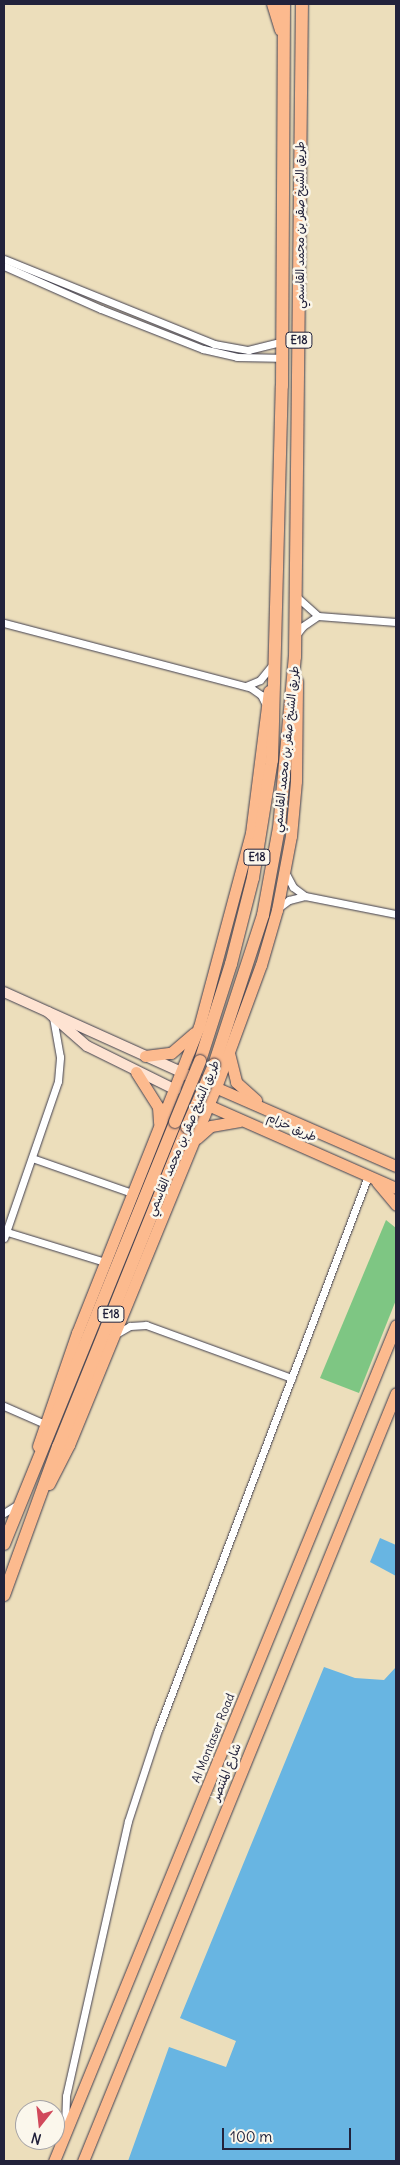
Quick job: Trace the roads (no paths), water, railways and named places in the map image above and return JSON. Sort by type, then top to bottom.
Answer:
[{"type":"highway","points":[[273,4],[286,42]]},
{"type":"highway","name":"طريق الشيخ صقر بن محمد القاسمي","points":[[4,1595],[40,1502],[58,1447],[181,1125],[231,964],[264,823],[272,760],[276,647],[286,42],[284,4]]},
{"type":"highway","name":"طريق الشيخ صقر بن محمد القاسمي","points":[[5,1536],[42,1456],[181,1125],[214,1065],[263,915],[279,828],[296,656],[302,4]]},
{"type":"highway","points":[[302,23],[312,4]]},
{"type":"main road","points":[[22,1497],[45,1424],[105,1262],[158,1129],[183,1073],[199,1027],[251,834],[276,647]]},
{"type":"main road","points":[[40,1502],[69,1445],[216,1087],[277,910],[285,870],[296,781],[298,703],[296,656]]},
{"type":"main road","points":[[145,1056],[172,1053],[199,1027]]},
{"type":"main road","points":[[229,1051],[236,1082],[267,1109]]},
{"type":"main road","points":[[136,1072],[158,1107],[158,1129]]},
{"type":"main road","name":"طريق خزام","points":[[183,1073],[396,1166]]},
{"type":"main road","name":"طريق خزام","points":[[176,1090],[396,1188]]},
{"type":"main road","points":[[191,1146],[200,1134],[219,1123],[238,1120],[252,1124]]},
{"type":"main road","points":[[377,1157],[396,1156]]},
{"type":"main road","points":[[371,1178],[396,1205]]},
{"type":"main road","name":"Al Montaser Road","points":[[65,2134],[396,1325]]},
{"type":"main road","name":"شارع المنتصر","points":[[83,2161],[396,1393]]},
{"type":"street","points":[[4,259],[214,344],[248,350],[276,343]]},
{"type":"street","points":[[4,266],[101,309],[203,349],[238,357],[276,358]]},
{"type":"street","points":[[296,596],[318,616],[396,622]]},
{"type":"street","points":[[296,636],[303,626],[318,616]]},
{"type":"street","points":[[4,623],[245,686],[261,695],[267,707]]},
{"type":"street","points":[[245,686],[260,680],[273,663]]},
{"type":"street","points":[[285,870],[293,887],[305,896]]},
{"type":"street","points":[[277,910],[289,900],[305,896],[396,914]]},
{"type":"street","points":[[4,992],[50,1015],[183,1073]]},
{"type":"street","points":[[50,1015],[87,1046],[136,1072],[176,1090]]},
{"type":"street","points":[[50,1015],[59,1073],[32,1158],[4,1234],[105,1262]]},
{"type":"street","points":[[32,1158],[132,1193]]},
{"type":"street","points":[[65,2134],[66,2096],[128,1821],[158,1730],[292,1378],[371,1178]]},
{"type":"street","points":[[111,1341],[130,1326],[146,1325],[292,1378]]},
{"type":"street","points":[[4,1406],[45,1424]]},
{"type":"street","points":[[4,1513],[22,1497]]},
{"type":"water","points":[[380,1538],[396,1545],[396,1576],[370,1562]]},
{"type":"water","points":[[324,1667],[355,1678],[384,1680],[396,1667],[396,2161],[128,2161],[169,2047],[226,2067],[236,2041],[180,2018]]}]
